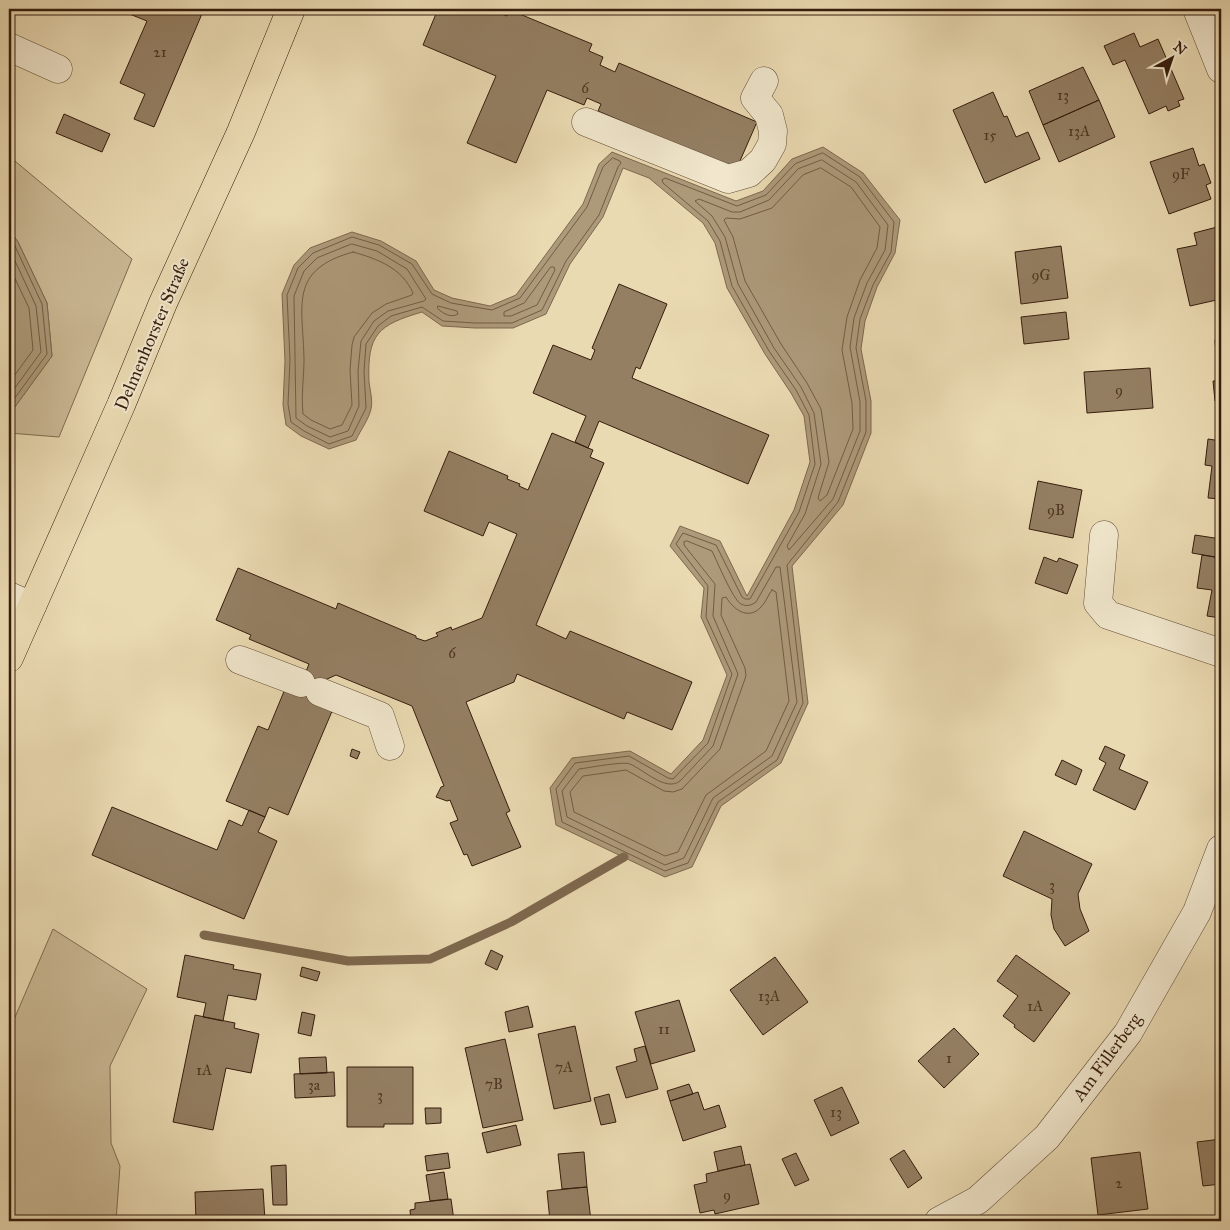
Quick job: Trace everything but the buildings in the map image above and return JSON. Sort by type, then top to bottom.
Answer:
[{"type":"main road","name":"Delmenhorster Straße","points":[[9,658],[20,601],[121,405],[163,303],[241,132],[291,9]]},
{"type":"street","points":[[1197,9],[1221,69]]},
{"type":"street","points":[[9,47],[58,69]]},
{"type":"street","points":[[586,122],[728,179],[749,173],[763,160],[772,144],[774,131],[769,115],[755,98],[764,81]]},
{"type":"street","points":[[1104,535],[1098,603],[1108,615],[1221,653]]},
{"type":"street","points":[[240,660],[380,716],[390,746]]},
{"type":"street","name":"Am Fillerberg","points":[[939,1221],[978,1200],[1048,1137],[1128,1033],[1197,912],[1221,849]]},
{"type":"shaded area","points":[[9,156],[132,259],[59,437],[9,433],[9,415],[52,356],[47,303],[18,242],[9,229]]},
{"type":"shaded area","points":[[53,929],[147,989],[110,1066],[111,1143],[120,1166],[116,1221],[9,1221],[9,1031]]},
{"type":"water","points":[[823,147],[863,173],[900,220],[895,253],[877,287],[865,321],[861,349],[871,401],[871,433],[843,505],[792,566],[808,703],[781,763],[721,806],[692,867],[665,877],[556,825],[550,788],[572,758],[630,751],[671,774],[703,740],[727,675],[701,617],[704,588],[670,546],[680,526],[720,541],[747,596],[794,510],[810,462],[804,416],[727,288],[715,243],[703,223],[649,178],[623,168],[603,217],[570,264],[546,314],[513,328],[475,328],[442,326],[422,312],[385,327],[373,342],[370,353],[369,382],[372,403],[368,417],[356,440],[329,449],[301,436],[286,425],[283,405],[285,361],[282,294],[294,265],[310,248],[352,232],[381,241],[416,261],[434,290],[452,298],[490,306],[516,295],[583,204],[599,164],[612,152],[736,201],[763,191],[792,159]]},
{"type":"water","points":[[9,229],[18,242],[47,303],[52,356],[9,415]]},
{"type":"waterway","points":[[204,935],[348,961],[430,959],[511,922],[624,857]]}]
